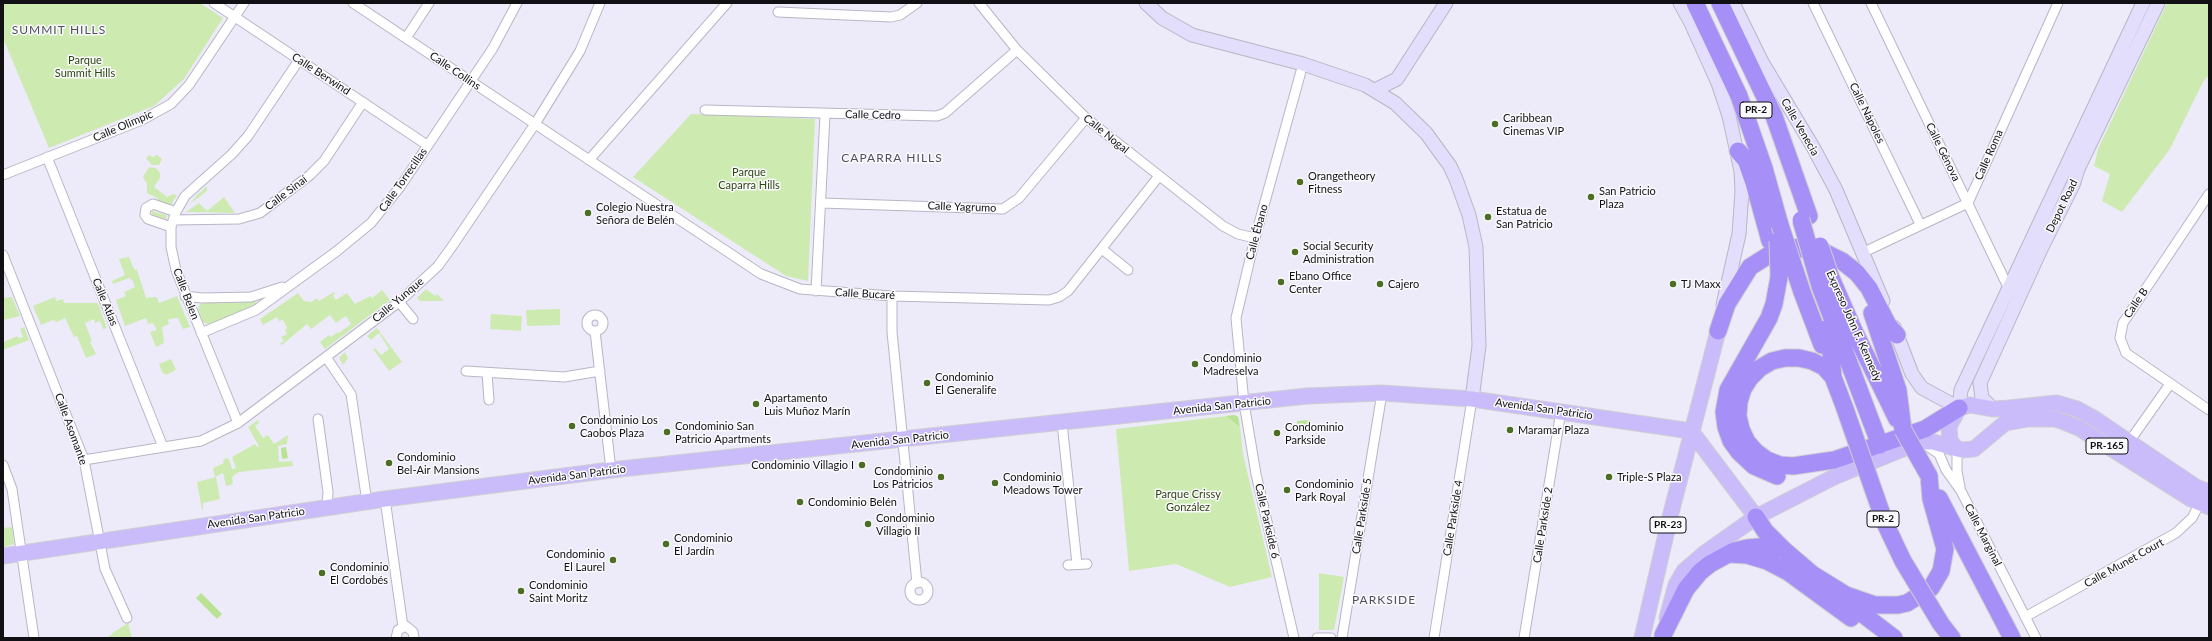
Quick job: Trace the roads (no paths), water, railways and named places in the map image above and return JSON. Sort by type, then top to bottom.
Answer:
[{"type":"highway","points":[[1684,3],[1691,23]]},
{"type":"highway","points":[[1695,3],[1739,96],[1764,168],[1795,221],[1816,286],[1880,445]]},
{"type":"highway","name":"Expreso John F. Kennedy","points":[[1707,3],[1750,93],[1816,286],[1855,333],[1903,430],[1929,476],[1956,532],[2012,638]]},
{"type":"highway","name":"Expreso John F. Kennedy","points":[[1720,3],[1774,116],[1803,197],[1795,221]]},
{"type":"highway","points":[[1738,151],[1746,160],[1750,171],[1770,241],[1775,271],[1774,304],[1769,318],[1728,390],[1725,399],[1724,412],[1726,427],[1731,441],[1739,452],[1754,466],[1781,477],[1808,476],[1840,467],[1856,467]]},
{"type":"highway","points":[[1775,271],[1780,261],[1777,237],[1795,221]]},
{"type":"highway","points":[[1718,331],[1728,304],[1744,274],[1764,257],[1791,248],[1826,253],[1842,261],[1863,279],[1888,325],[1897,335]]},
{"type":"highway","points":[[1842,261],[1859,284],[1877,324],[1898,390],[1903,430]]},
{"type":"highway","points":[[1816,286],[1833,377]]},
{"type":"highway","points":[[1833,377],[1824,367],[1812,361],[1799,358],[1785,358],[1772,361],[1760,368],[1750,378],[1743,389],[1739,402],[1738,416],[1741,429],[1747,442],[1756,452],[1767,460],[1780,465],[1793,466],[1843,458],[1925,429],[1959,408]]},
{"type":"highway","name":"PR-2","points":[[1833,377],[1884,523],[1902,561],[1941,624],[1952,638]]},
{"type":"highway","points":[[1812,574],[1858,600],[1886,606],[1908,603],[1931,588],[1941,571],[1945,549],[1931,499],[1929,476]]},
{"type":"highway","points":[[1756,517],[1765,531],[1784,550],[1812,574],[1894,638]]},
{"type":"highway","points":[[1663,636],[1686,589],[1700,572],[1728,554],[1759,546],[1784,550]]},
{"type":"highway","points":[[1728,554],[1747,556],[1767,561],[1788,572],[1879,638]]},
{"type":"main road","points":[[1718,331],[1691,431],[1756,517]]},
{"type":"main road","name":"Avenida San Patricio","points":[[3,556],[328,507],[611,470],[1307,396],[1382,393],[1472,399],[1691,431]]},
{"type":"main road","name":"PR-165","points":[[1959,408],[1970,405],[1993,409],[2048,403],[2064,404],[2094,419],[2129,442],[2196,487],[2206,498]]},
{"type":"main road","points":[[1957,449],[1950,441],[1949,426],[1959,408]]},
{"type":"main road","name":"PR-165","points":[[1957,449],[1962,450],[1974,448],[2005,423],[2028,419],[2055,419],[2078,428],[2206,498]]},
{"type":"main road","name":"PR-23","points":[[1642,638],[1691,431]]},
{"type":"main road","points":[[1663,636],[1674,591],[1684,571],[1705,553],[1756,517],[1795,496],[1856,467],[1920,442],[1933,442],[1957,449]]},
{"type":"street","name":"Calle Berwind","points":[[214,3],[428,145]]},
{"type":"street","name":"Calle Olimpic","points":[[3,175],[142,120],[171,104],[189,85],[244,3]]},
{"type":"street","name":"Calle Collins","points":[[353,3],[557,139]]},
{"type":"street","points":[[406,38],[430,3]]},
{"type":"street","name":"Calle Torrecillas","points":[[201,333],[256,310],[300,279],[371,224],[386,208],[493,48],[517,3]]},
{"type":"street","name":"Calle Yunque","points":[[84,460],[201,441],[238,423],[399,302],[438,266],[535,124],[580,51],[600,3]]},
{"type":"street","points":[[589,160],[726,3]]},
{"type":"street","points":[[778,12],[891,17],[900,15],[917,3]]},
{"type":"street","name":"Calle Nogal","points":[[979,3],[1017,50],[1086,118],[1222,226],[1238,234],[1255,238]]},
{"type":"street","points":[[1146,3],[1162,18],[1192,35],[1344,76],[1375,90],[1395,104],[1426,133],[1450,166],[1469,215],[1476,247],[1479,303],[1479,346],[1472,399]]},
{"type":"street","points":[[1395,104],[1397,79],[1446,3]]},
{"type":"street","points":[[1680,3],[1691,23],[1718,83],[1738,151],[1742,192],[1739,234],[1718,331]]},
{"type":"street","name":"Calle Venecia","points":[[1733,3],[1762,62],[1813,147],[1836,190],[1864,252]]},
{"type":"street","name":"Calle Nápoles","points":[[1813,3],[1920,224]]},
{"type":"street","name":"Calle Génova","points":[[1871,3],[2014,294]]},
{"type":"street","name":"Calle Roma","points":[[1968,203],[2058,3]]},
{"type":"street","name":"Depot Road","points":[[1993,409],[1982,398],[1980,383],[2014,294],[2143,3]]},
{"type":"street","name":"Depot Road","points":[[1959,408],[1961,390],[2014,294],[2158,3]]},
{"type":"street","name":"Calle Cedro","points":[[705,110],[825,115],[937,116],[945,112],[1017,50]]},
{"type":"street","points":[[174,220],[189,192],[232,154],[248,136],[299,60]]},
{"type":"street","name":"Calle Ébano","points":[[1244,403],[1236,311],[1265,199],[1303,64]]},
{"type":"street","points":[[1375,90],[1397,79]]},
{"type":"street","name":"Calle Sinaí","points":[[174,220],[239,219],[260,213],[310,175],[324,161],[363,102]]},
{"type":"street","points":[[816,291],[825,115]]},
{"type":"street","name":"Calle Yagrumo","points":[[821,203],[1003,209],[1019,198],[1086,118]]},
{"type":"street","name":"Calle Bucaré","points":[[557,139],[761,274],[789,286],[816,291],[892,296],[1049,300],[1059,297],[1068,291],[1158,176]]},
{"type":"street","name":"Calle Atlas","points":[[47,158],[163,447]]},
{"type":"street","name":"Calle B","points":[[2209,194],[2123,323],[2120,338],[2126,353],[2209,410]]},
{"type":"street","points":[[1959,408],[1930,394],[1922,388],[1912,374],[1864,252],[1920,224],[1968,203]]},
{"type":"street","name":"Calle Belen","points":[[174,220],[173,259],[186,296],[238,423]]},
{"type":"street","points":[[1102,249],[1128,270]]},
{"type":"street","name":"Calle Asomante","points":[[3,255],[84,460],[105,569],[127,618]]},
{"type":"street","points":[[186,296],[202,298],[251,297],[262,295],[300,279]]},
{"type":"street","points":[[892,296],[892,332],[916,583]]},
{"type":"street","points":[[399,302],[413,319]]},
{"type":"street","points":[[595,331],[611,470]]},
{"type":"street","points":[[326,357],[351,394],[367,502]]},
{"type":"street","points":[[466,371],[564,377],[600,371]]},
{"type":"street","points":[[487,372],[489,400]]},
{"type":"street","points":[[2129,442],[2170,384]]},
{"type":"street","name":"Calle Parkside 5","points":[[1342,638],[1382,393]]},
{"type":"street","name":"Calle Parkside 4","points":[[1434,638],[1472,399]]},
{"type":"street","name":"Calle Parkside 6","points":[[1244,403],[1256,474],[1294,638]]},
{"type":"street","name":"Calle Parkside 2","points":[[1524,638],[1561,411]]},
{"type":"street","points":[[318,419],[328,492],[328,507]]},
{"type":"street","points":[[1062,422],[1082,564],[1068,565]]},
{"type":"street","name":"Calle Marginal","points":[[1920,442],[1935,449],[1939,454],[1946,470],[1961,490],[2036,638]]},
{"type":"street","points":[[1957,449],[1957,471],[1961,490]]},
{"type":"street","points":[[3,465],[12,489],[23,553],[34,638]]},
{"type":"street","name":"Calle Munet Court","points":[[2025,617],[2176,533],[2192,518],[2206,498]]},
{"type":"street","points":[[385,499],[403,627]]},
{"type":"street","points":[[396,638],[396,632],[403,627],[411,629],[414,638]]},
{"type":"street","points":[[1317,638],[1331,638]]},
{"type":"place","name":"Caribbean Cinemas VIP","points":[[1495,124]]},
{"type":"place","name":"Orangetheory Fitness","points":[[1300,182]]},
{"type":"place","name":"San Patricio Plaza","points":[[1591,197]]},
{"type":"place","name":"Colegio Nuestra Señora de Belén","points":[[588,213]]},
{"type":"place","name":"Estatua de San Patricio","points":[[1488,217]]},
{"type":"place","name":"Social Security Administration","points":[[1295,252]]},
{"type":"place","name":"Ebano Office Center","points":[[1281,282]]},
{"type":"place","name":"Cajero","points":[[1380,284]]},
{"type":"place","name":"TJ Maxx","points":[[1673,284]]},
{"type":"place","name":"Condominio Madreselva","points":[[1195,364]]},
{"type":"place","name":"Condominio El Generalife","points":[[927,383]]},
{"type":"place","name":"Apartamento Luis Muñoz Marín","points":[[756,404]]},
{"type":"place","name":"Condominio Los Caobos Plaza","points":[[572,426]]},
{"type":"place","name":"Maramar Plaza","points":[[1510,430]]},
{"type":"place","name":"Condominio San Patricio Apartments","points":[[667,432]]},
{"type":"place","name":"Condominio Parkside","points":[[1277,433]]},
{"type":"place","name":"Condominio Bel-Air Mansions","points":[[389,463]]},
{"type":"place","name":"Condominio Villagio I","points":[[862,465]]},
{"type":"place","name":"Condominio Los Patricios","points":[[941,477]]},
{"type":"place","name":"Triple-S Plaza","points":[[1609,477]]},
{"type":"place","name":"Condominio Meadows Tower","points":[[995,483]]},
{"type":"place","name":"Condominio Park Royal","points":[[1287,490]]},
{"type":"place","name":"Condominio Belén","points":[[800,502]]},
{"type":"place","name":"Condominio Villagio II","points":[[868,524]]},
{"type":"place","name":"Condominio El Jardín","points":[[666,544]]},
{"type":"place","name":"Condominio El Laurel","points":[[613,560]]},
{"type":"place","name":"Condominio El Cordobés","points":[[322,573]]},
{"type":"place","name":"Condominio Saint Moritz","points":[[521,591]]},
{"type":"district","name":"SUMMIT HILLS","points":[[59,30]]},
{"type":"district","name":"CAPARRA HILLS","points":[[892,158]]},
{"type":"district","name":"PARKSIDE","points":[[1384,600]]},
{"type":"park label","name":"Parque Summit Hills","points":[[85,66]]},
{"type":"park label","name":"Parque Caparra Hills","points":[[749,178]]},
{"type":"park label","name":"Parque Crissy González","points":[[1188,500]]}]
